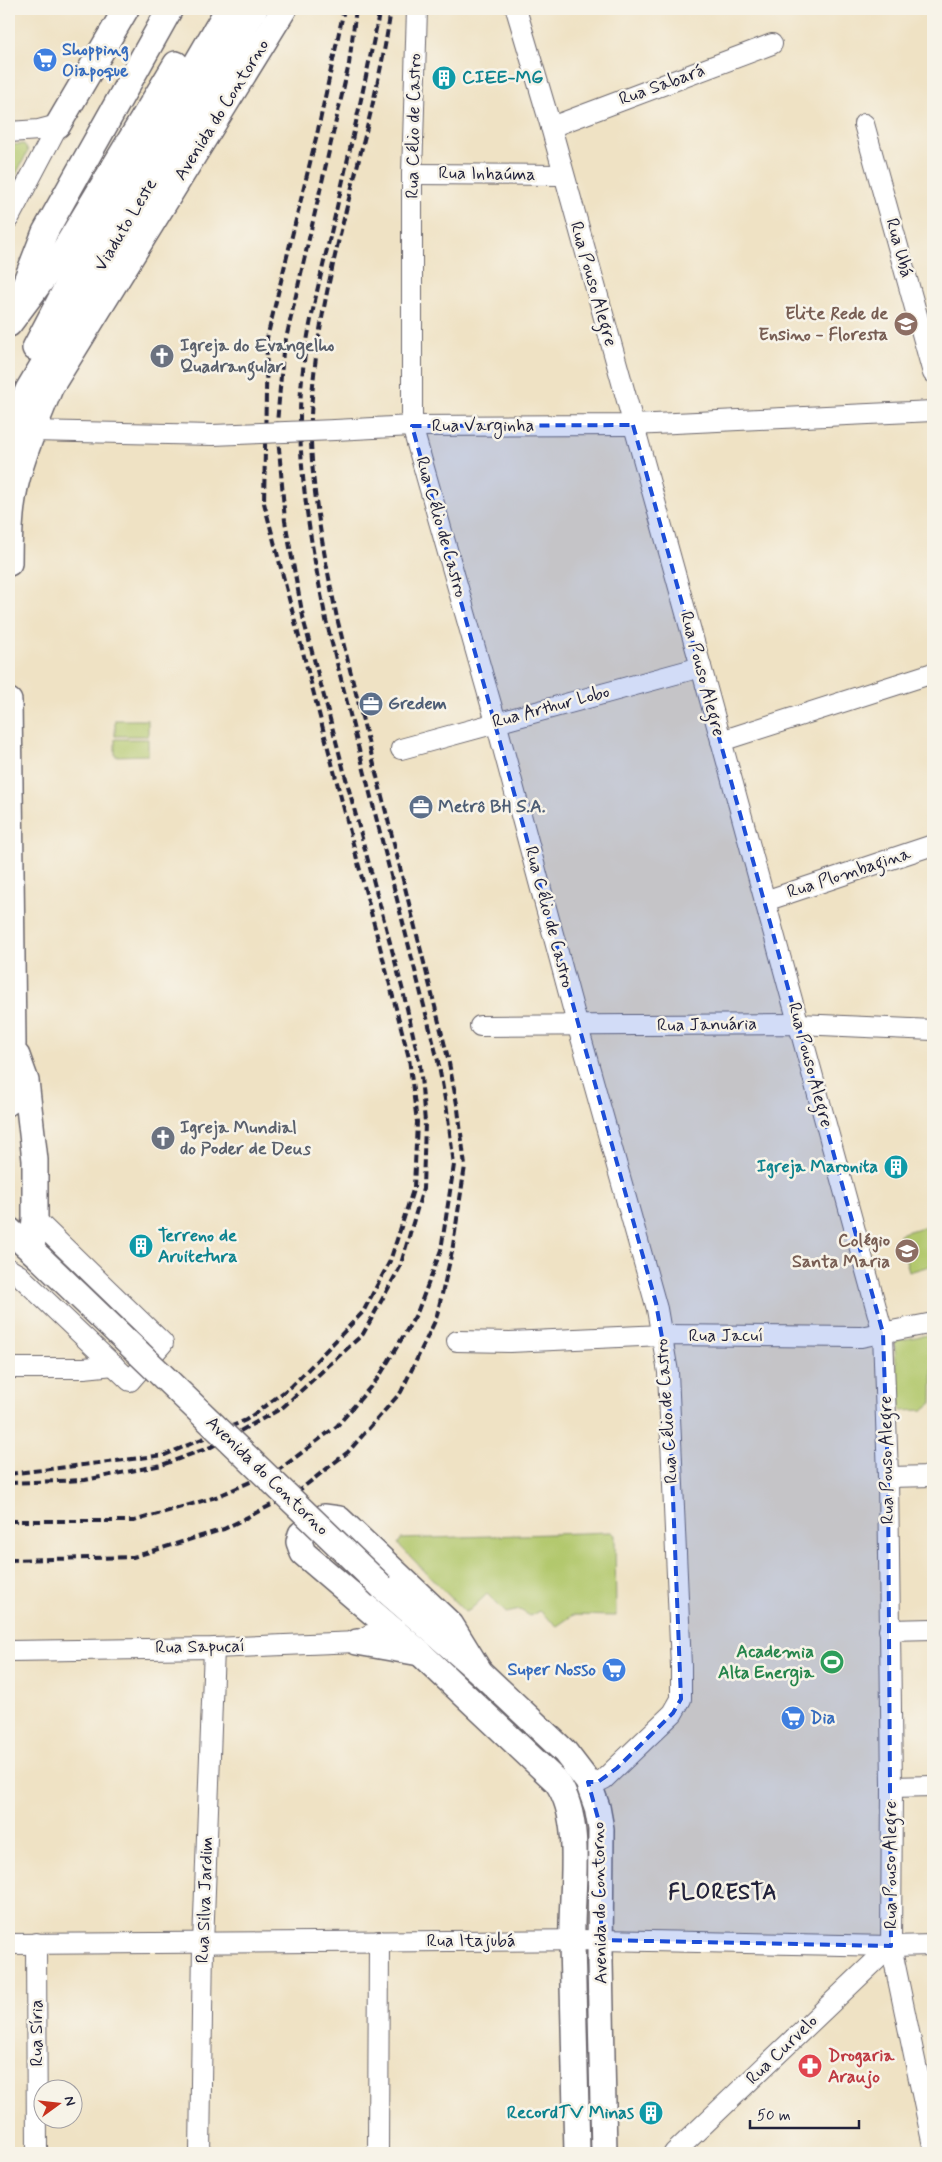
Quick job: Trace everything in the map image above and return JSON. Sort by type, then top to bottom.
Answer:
[{"type":"main road","points":[[64,115],[126,9]]},
{"type":"main road","points":[[9,324],[46,232],[170,9]]},
{"type":"main road","points":[[9,324],[63,252],[210,9]]},
{"type":"main road","name":"Viaduto Leste","points":[[9,446],[18,393],[71,279],[228,9]]},
{"type":"main road","name":"Viaduto Leste","points":[[18,393],[255,9]]},
{"type":"main road","name":"Avenida do Contorno","points":[[9,563],[9,537],[16,480],[32,431],[50,388],[284,9]]},
{"type":"main road","points":[[9,283],[18,266],[46,232]]},
{"type":"main road","points":[[9,701],[13,1044],[9,1102]]},
{"type":"main road","points":[[13,1044],[26,1081],[35,1160],[37,1254]]},
{"type":"main road","name":"Avenida do Contorno","points":[[9,1230],[37,1254],[384,1589],[480,1672],[565,1752],[588,1782],[597,1807],[601,1829],[600,1940],[604,2153]]},
{"type":"main road","name":"Avenida do Contorno","points":[[480,1672],[451,1625],[339,1519],[324,1517],[318,1519],[301,1534],[298,1542],[303,1553],[420,1653],[557,1782],[564,1791],[574,1839],[572,1941],[577,2153]]},
{"type":"main road","points":[[357,1642],[420,1653]]},
{"type":"street","name":"Rua Célio de Castro","points":[[417,9],[412,174],[412,426],[496,722],[578,1027],[657,1309],[668,1372],[682,1666],[681,1699],[673,1713],[617,1768],[598,1782],[588,1782]]},
{"type":"street","name":"Rua Pouso Alegre","points":[[516,9],[701,667],[883,1333],[888,1476],[892,1787],[891,1946],[933,2146]]},
{"type":"street","name":"Rua Sabará","points":[[550,127],[772,44]]},
{"type":"street","points":[[9,132],[38,130],[64,115]]},
{"type":"street","points":[[9,218],[64,115]]},
{"type":"street","name":"Rua Ubá","points":[[864,124],[933,373]]},
{"type":"street","name":"Rua Inhaúma","points":[[412,174],[562,175]]},
{"type":"street","name":"Rua Varginha","points":[[32,431],[213,435],[412,426],[633,425],[933,411]]},
{"type":"street","name":"Rua Arthur Lobo","points":[[401,748],[701,667]]},
{"type":"street","points":[[721,741],[933,673]]},
{"type":"street","name":"Rua Plombagina","points":[[765,901],[933,845]]},
{"type":"street","name":"Rua Januária","points":[[480,1026],[578,1027],[799,1024],[933,1030]]},
{"type":"street","points":[[9,1269],[19,1275],[130,1381],[163,1343],[35,1219]]},
{"type":"street","name":"Rua Jacuí","points":[[457,1341],[510,1342],[662,1334],[861,1337],[933,1323]]},
{"type":"street","points":[[9,1368],[84,1368],[114,1365]]},
{"type":"street","points":[[888,1476],[933,1476]]},
{"type":"street","points":[[357,1642],[373,1632],[382,1621],[388,1607],[384,1589]]},
{"type":"street","points":[[889,1630],[933,1630]]},
{"type":"street","name":"Rua Sapucaí","points":[[9,1651],[214,1648],[357,1642]]},
{"type":"street","name":"Rua Silva Jardim","points":[[200,2153],[203,1944],[214,1648]]},
{"type":"street","points":[[892,1787],[933,1786]]},
{"type":"street","name":"Rua Itajubá","points":[[9,1944],[600,1940],[891,1946],[933,1945]]},
{"type":"street","points":[[378,2153],[379,1941]]},
{"type":"street","name":"Rua Síria","points":[[36,1943],[37,2153]]},
{"type":"street","name":"Rua Curvelo","points":[[674,2153],[891,1946]]},
{"type":"highlighted area","points":[[633,425],[883,1333],[888,1477],[891,1946],[601,1940],[601,1829],[588,1782],[598,1782],[617,1768],[673,1713],[681,1699],[668,1372],[656,1303],[412,426]]},
{"type":"green space","points":[[24,144],[28,151],[9,188],[9,145]]},
{"type":"green space","points":[[115,720],[148,720],[148,736],[115,736]]},
{"type":"green space","points":[[115,739],[148,739],[148,755],[115,756]]},
{"type":"green space","points":[[933,1224],[933,1265],[909,1272],[899,1234]]},
{"type":"green space","points":[[933,1334],[932,1403],[923,1410],[901,1411],[894,1341]]},
{"type":"green space","points":[[611,1532],[615,1535],[616,1616],[573,1615],[557,1626],[539,1611],[530,1616],[520,1610],[506,1613],[487,1594],[470,1610],[465,1612],[398,1544],[401,1539]]},
{"type":"railway","points":[[9,1474],[165,1455],[246,1420],[292,1386],[363,1312],[390,1261],[414,1187],[417,1122],[409,1058],[264,503],[267,338],[318,130],[344,9]]},
{"type":"railway","points":[[9,1483],[85,1480],[162,1465],[211,1447],[282,1408],[363,1334],[400,1267],[423,1189],[425,1122],[420,1065],[403,991],[304,622],[285,521],[277,424],[283,352],[349,64],[356,9]]},
{"type":"railway","points":[[9,1521],[134,1521],[216,1497],[280,1469],[337,1426],[379,1377],[417,1313],[441,1250],[454,1165],[447,1110],[438,1061],[326,620],[308,520],[302,469],[300,417],[303,367],[307,343],[380,9]]},
{"type":"railway","points":[[9,1560],[133,1557],[224,1529],[297,1492],[348,1452],[401,1392],[436,1319],[452,1252],[465,1166],[458,1109],[448,1058],[337,618],[318,517],[311,441],[315,364],[323,313],[371,110],[391,9]]},
{"type":"place","name":"Shopping Oiapoque","points":[[45,60]]},
{"type":"place","name":"CIEE-MG","points":[[444,78]]},
{"type":"place","name":"Elite Rede de Ensino - Floresta","points":[[906,324]]},
{"type":"place","name":"Igreja do Evangelho Quadrangular","points":[[162,356]]},
{"type":"place","name":"Gredem","points":[[371,704]]},
{"type":"place","name":"Metrô BH S.A.","points":[[421,807]]},
{"type":"place","name":"Igreja Mundial do Poder de Deus","points":[[163,1138]]},
{"type":"place","name":"Igreja Maronita","points":[[896,1167]]},
{"type":"place","name":"Terreno de Aruitetura","points":[[141,1246]]},
{"type":"place","name":"Colégio Santa Maria","points":[[907,1251]]},
{"type":"place","name":"Academia Alta Energia","points":[[832,1662]]},
{"type":"place","name":"Super Nosso","points":[[614,1670]]},
{"type":"place","name":"Dia","points":[[793,1718]]},
{"type":"place","name":"Drogaria Araujo","points":[[810,2066]]},
{"type":"place","name":"RecordTV Minas","points":[[651,2113]]},
{"type":"district","name":"FLORESTA","points":[[723,1893]]}]
